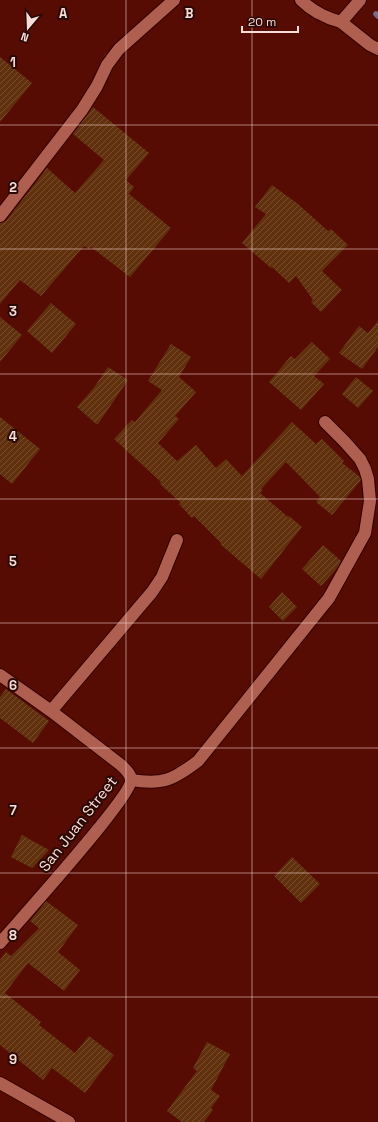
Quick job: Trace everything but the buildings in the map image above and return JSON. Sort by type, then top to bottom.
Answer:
[{"type":"street","points":[[0,216],[82,110],[97,86],[107,65],[119,49],[174,0]]},
{"type":"street","points":[[301,0],[307,6],[322,15],[340,22],[370,45],[378,49]]},
{"type":"street","points":[[340,22],[360,0]]},
{"type":"street","points":[[131,780],[149,782],[164,781],[178,776],[198,761],[329,598],[351,562],[365,533],[370,501],[368,479],[360,459],[325,422]]},
{"type":"street","points":[[51,711],[152,592],[165,572],[177,540]]},
{"type":"street","name":"San Juan Street","points":[[0,675],[51,711],[121,765],[128,772],[131,780],[120,802],[0,943]]},
{"type":"street","points":[[0,1082],[69,1122]]}]
